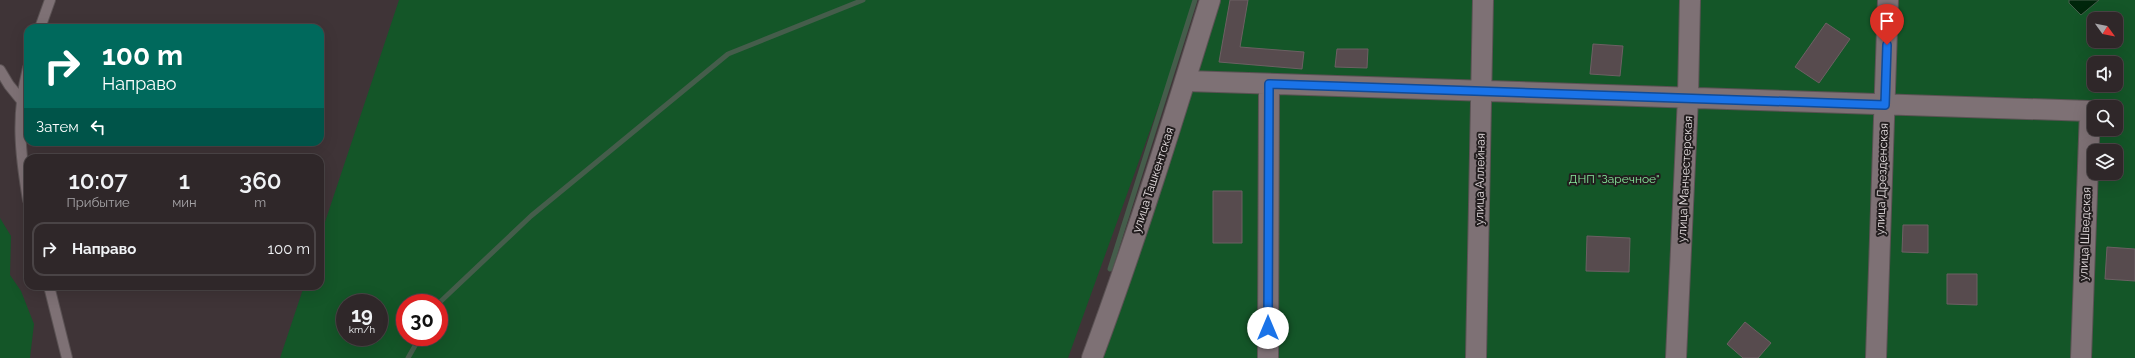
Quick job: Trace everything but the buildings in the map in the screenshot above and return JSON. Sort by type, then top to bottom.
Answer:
[{"type":"street","name":"улица Ташкентская","points":[[1092,358],[1119,285],[1186,81],[1210,0]]},
{"type":"street","name":"улица Аллейная","points":[[1476,358],[1484,0]]},
{"type":"street","name":"улица Манчестерская","points":[[1676,358],[1688,98],[1690,0]]},
{"type":"street","name":"улица Дрезденская","points":[[1876,358],[1888,0]]},
{"type":"street","points":[[1186,81],[1885,105]]},
{"type":"street","points":[[1268,358],[1269,84]]},
{"type":"street","name":"улица Шведская","points":[[1885,105],[2090,111],[2081,358]]},
{"type":"lane","points":[[41,24],[50,0]]},
{"type":"lane","points":[[0,70],[9,85],[22,101]]},
{"type":"lane","points":[[24,90],[19,131],[24,169]]},
{"type":"lane","points":[[50,290],[67,358]]},
{"type":"green space","points":[[399,0],[1197,0],[1068,358],[280,358],[303,290],[324,290],[324,225]]},
{"type":"green space","name":"ДНП \"Заречное\"","points":[[1211,0],[2069,0],[2069,3],[2081,15],[2099,0],[2135,0],[2135,358],[1092,358]]},
{"type":"green space","points":[[0,218],[11,236],[10,275],[21,291],[34,324],[30,358],[0,358]]},
{"type":"shaded area","points":[[2069,0],[2099,0],[2081,15],[2069,3]]},
{"type":"waterway","points":[[448,294],[531,216],[728,54],[863,0]]},
{"type":"waterway","points":[[1110,269],[1195,0]]},
{"type":"waterway","points":[[408,358],[415,346]]},
{"type":"route","points":[[1268,328],[1269,84],[1885,105],[1887,45]]}]
